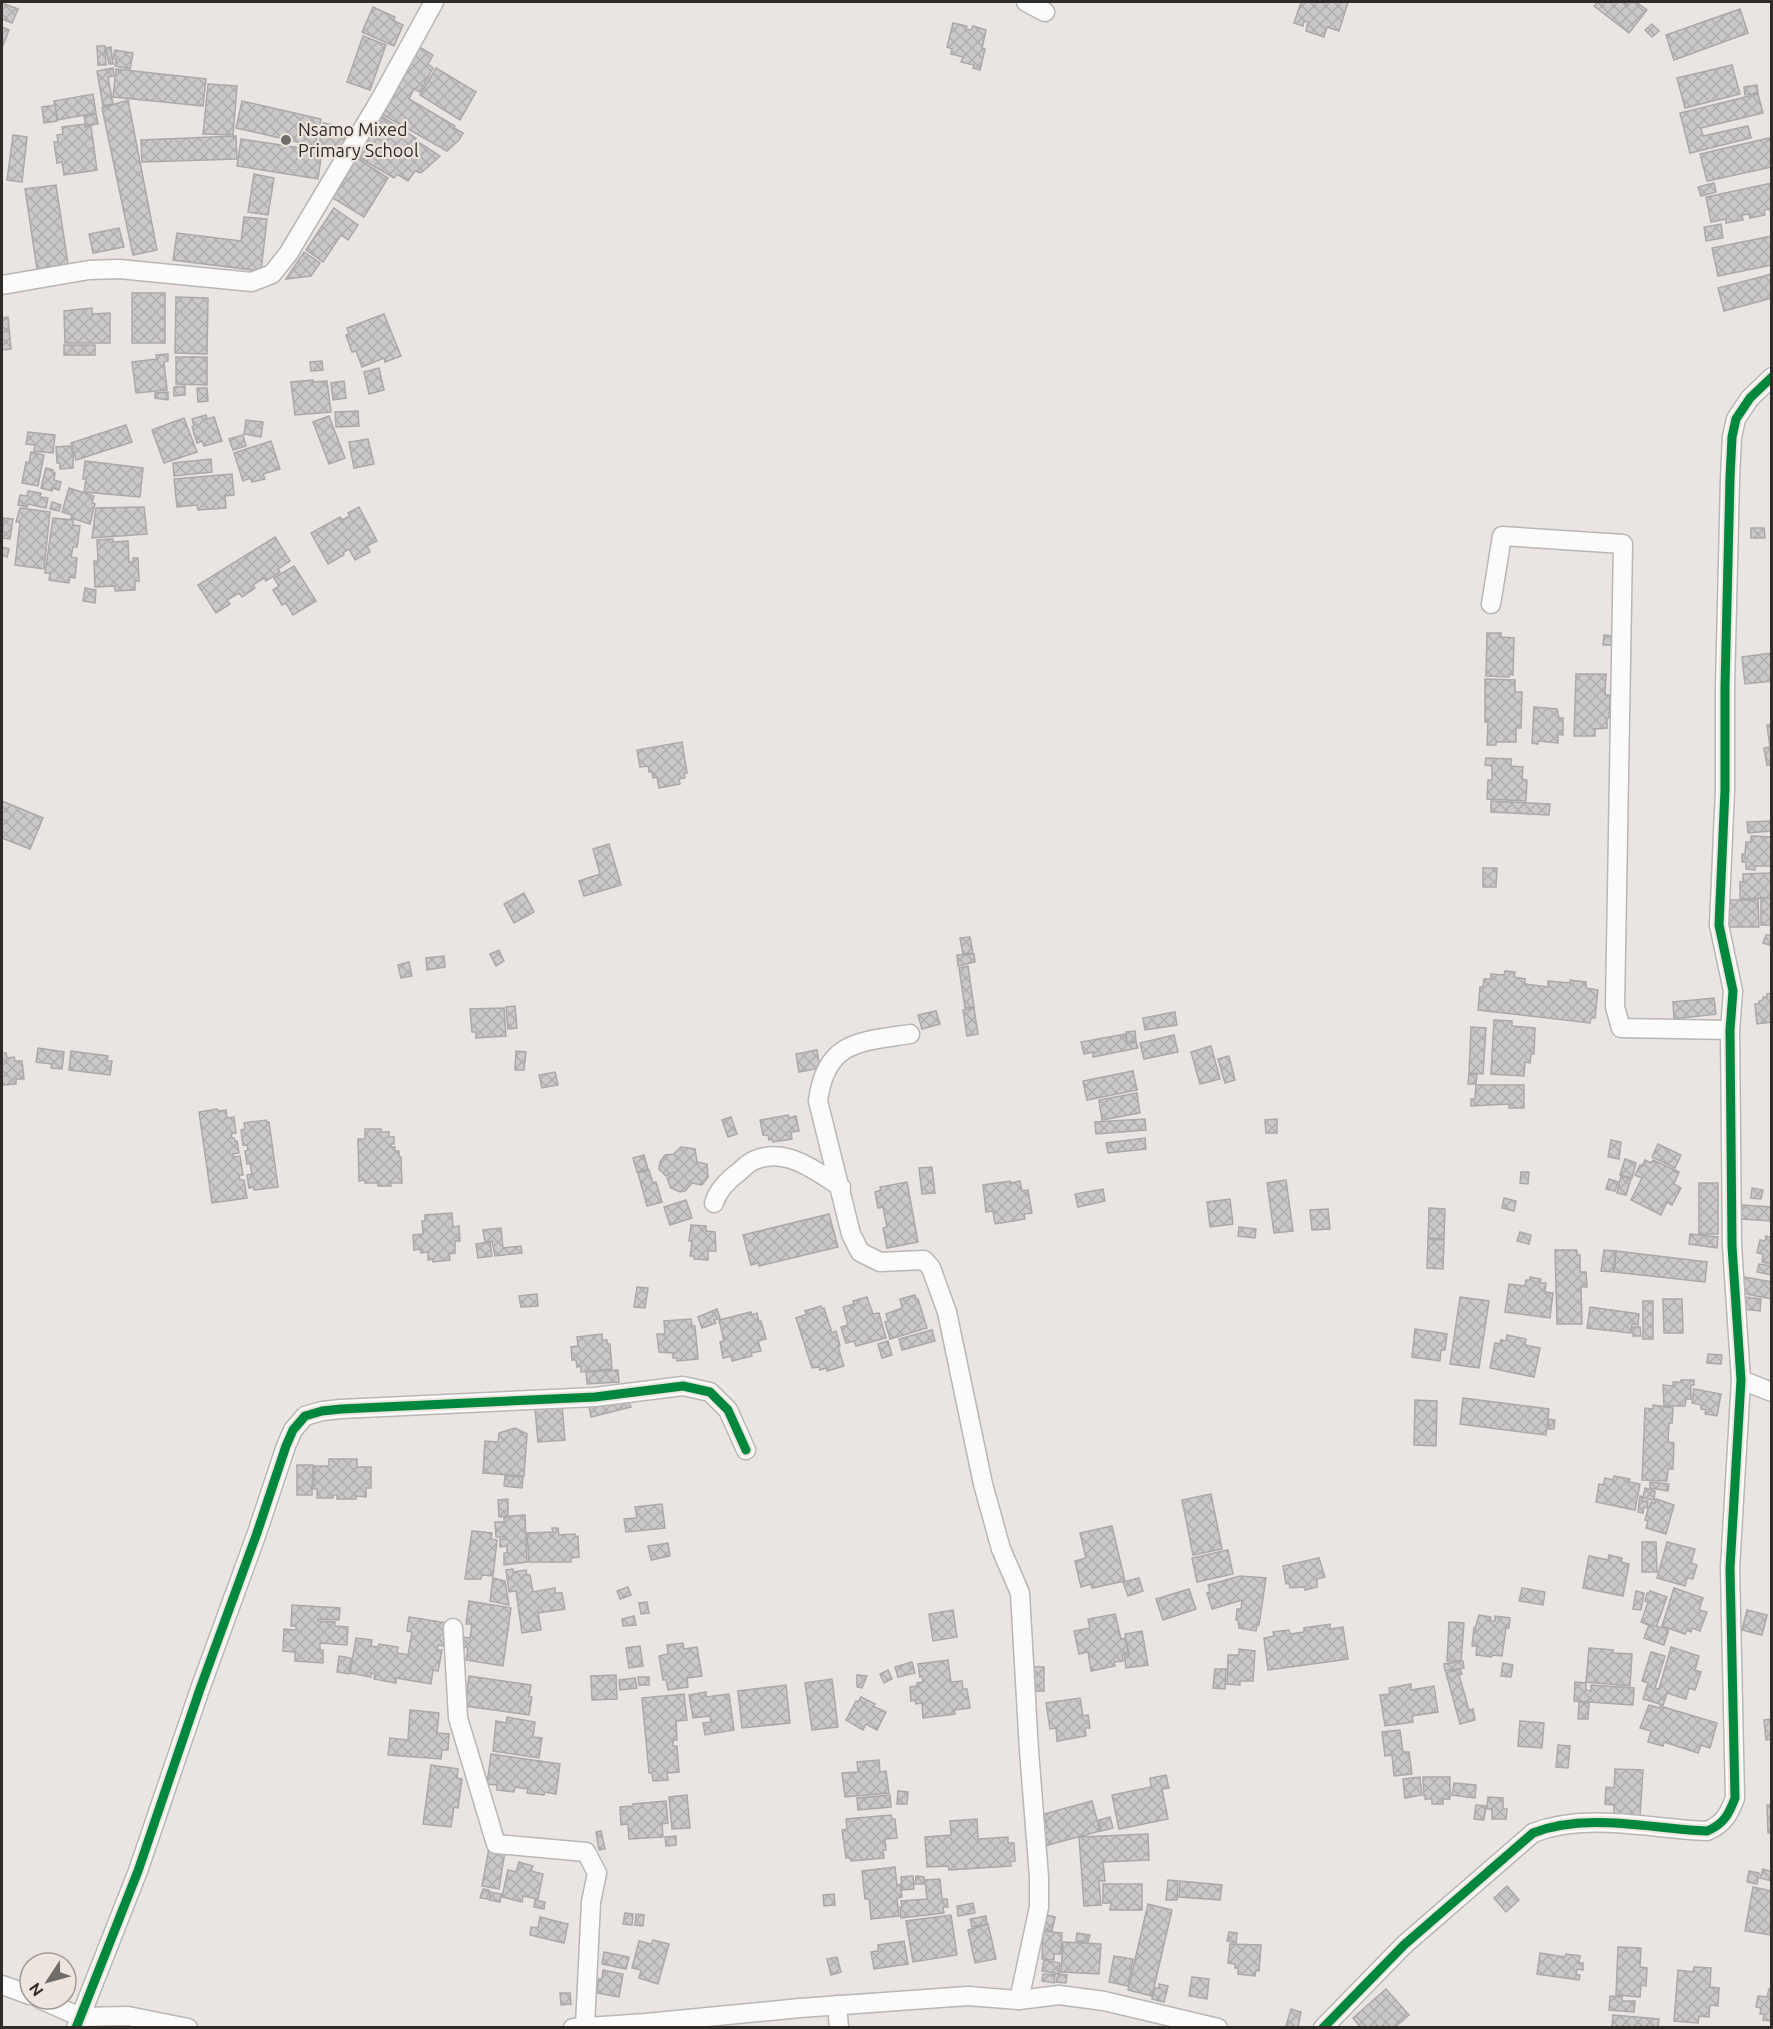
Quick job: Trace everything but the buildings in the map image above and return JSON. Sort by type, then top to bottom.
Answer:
[{"type":"street","points":[[2,285],[89,270],[119,269],[252,282],[272,274],[288,254],[347,156],[434,2]]},
{"type":"street","points":[[1026,2],[1045,12]]},
{"type":"street","points":[[1323,2028],[1404,1945],[1533,1833],[1549,1827],[1605,1823],[1707,1831],[1717,1827],[1729,1816],[1735,1797],[1730,1568],[1741,1380],[1732,1246],[1731,1030],[1733,991],[1719,925],[1725,790],[1725,687],[1732,437],[1736,419],[1750,398],[1772,377]]},
{"type":"street","points":[[1491,604],[1502,536],[1623,544],[1616,1007],[1621,1028],[1731,1030]]},
{"type":"street","points":[[910,1034],[863,1042],[845,1048],[829,1065],[820,1081],[818,1101],[851,1234],[860,1252],[880,1262],[924,1260],[931,1268],[947,1311],[1000,1549],[1020,1593],[1029,1751],[1040,1877],[1039,1907],[1020,2000]]},
{"type":"street","points":[[714,1203],[723,1187],[737,1173],[755,1160],[779,1156],[799,1162],[841,1187]]},
{"type":"street","points":[[1741,1380],[1772,1392]]},
{"type":"street","points":[[78,2022],[138,1871],[200,1689],[257,1533],[285,1446],[293,1430],[305,1416],[341,1409],[595,1397],[683,1386],[710,1392],[728,1410],[746,1450]]},
{"type":"street","points":[[453,1628],[458,1718],[496,1844],[586,1852],[597,1874],[591,1902],[579,2027],[968,1995],[1020,2000],[1059,1995],[1104,2001],[1218,2028]]},
{"type":"street","points":[[2,1984],[18,1990]]},
{"type":"street","points":[[837,2005],[839,2028]]},
{"type":"street","points":[[60,2011],[78,2022],[128,2016],[188,2028]]},
{"type":"cycle path","points":[[1323,2028],[1404,1945],[1533,1833],[1554,1827],[1597,1823],[1707,1831],[1725,1818],[1735,1798],[1730,1568],[1741,1380],[1732,1246],[1730,1030],[1733,991],[1719,925],[1725,790],[1730,478],[1732,437],[1736,419],[1750,398],[1772,377]]},
{"type":"cycle path","points":[[76,2028],[138,1871],[286,1446],[293,1430],[305,1416],[341,1409],[595,1397],[683,1386],[710,1392],[728,1410],[746,1450]]},
{"type":"place","name":"Nsamo Mixed Primary School","points":[[286,140]]}]
